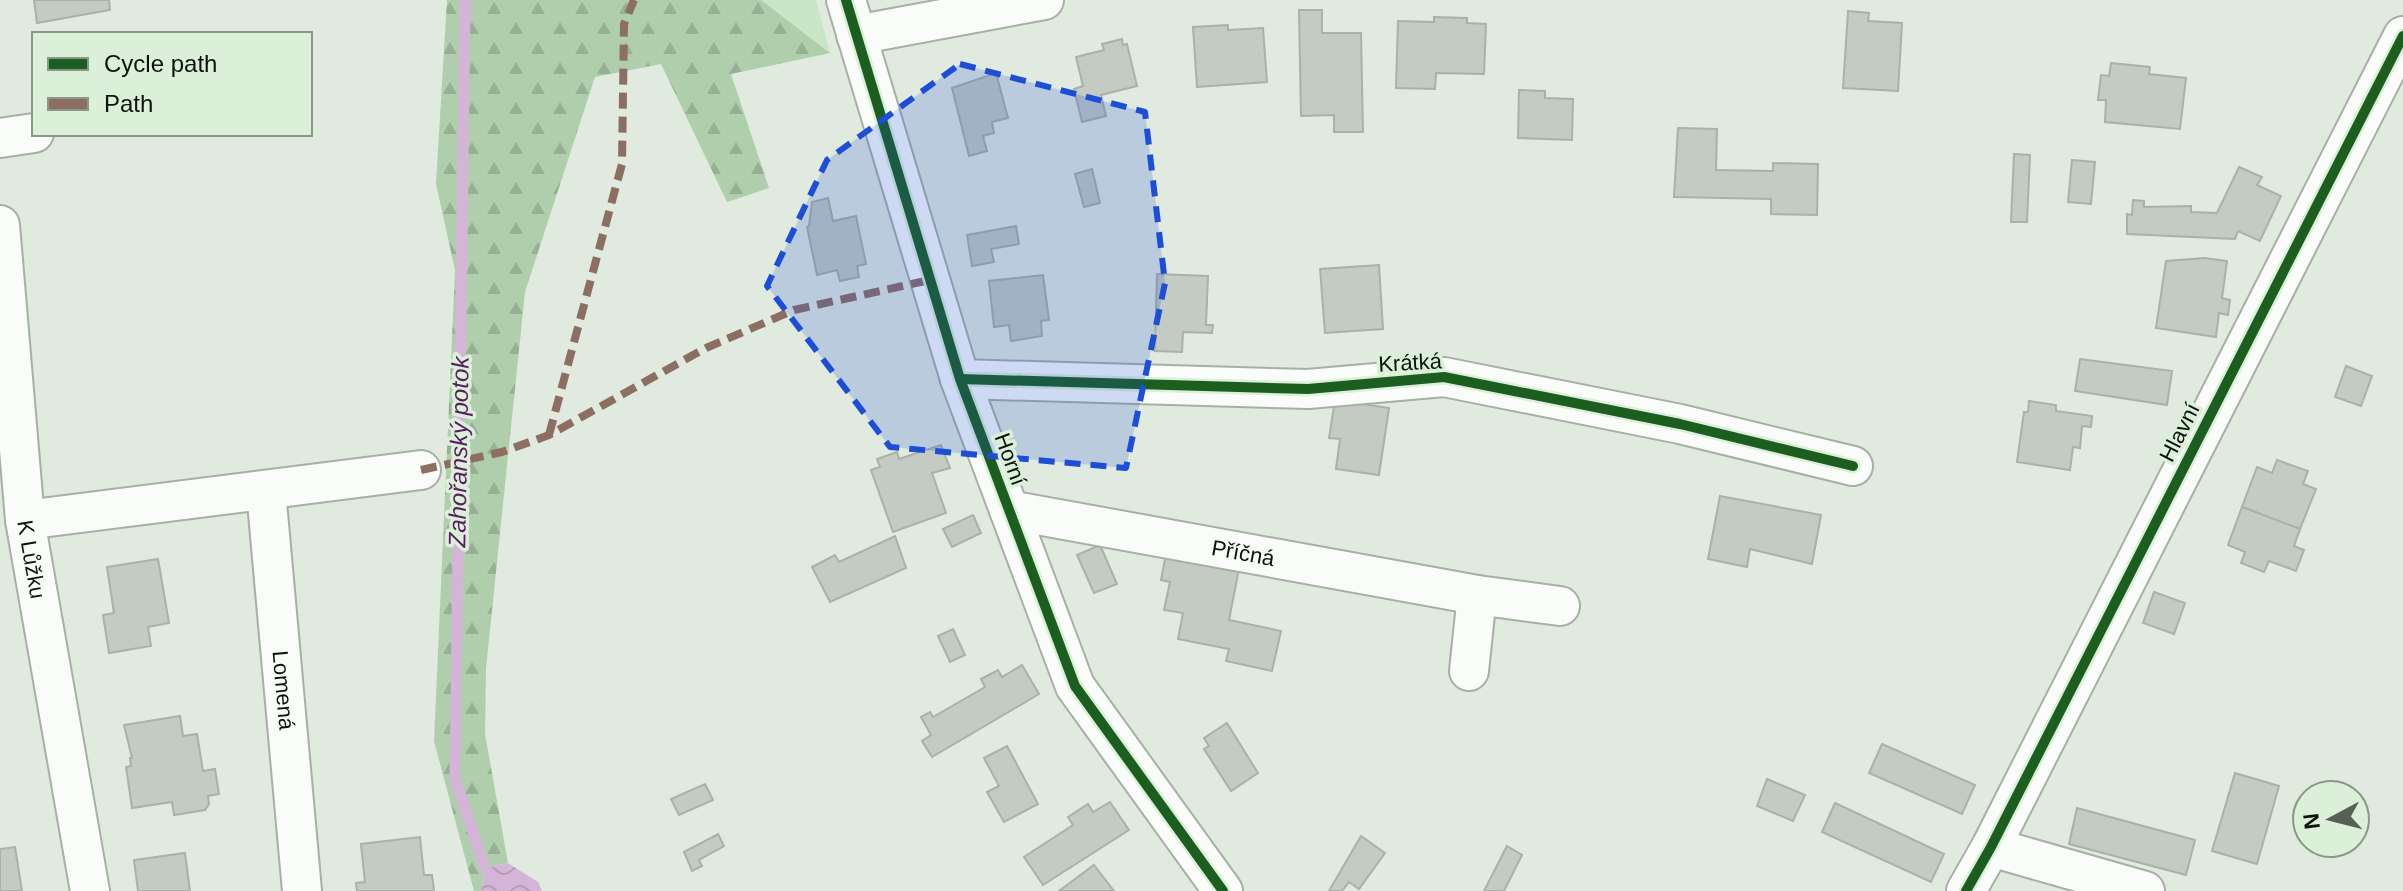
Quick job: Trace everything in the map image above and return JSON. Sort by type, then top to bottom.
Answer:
[{"type":"street","points":[[851,18],[1044,0]]},
{"type":"street","name":"Horní","points":[[851,18],[960,379],[1075,686],[1223,891]]},
{"type":"street","name":"Hlavní","points":[[1991,847],[2403,36]]},
{"type":"street","points":[[0,138],[32,133]]},
{"type":"street","name":"K Lůžku","points":[[0,225],[25,520],[90,891]]},
{"type":"street","name":"Krátká","points":[[960,379],[1308,389],[1444,377],[1680,424],[1853,466]]},
{"type":"street","points":[[25,520],[421,470]]},
{"type":"street","name":"Lomená","points":[[266,491],[302,891]]},
{"type":"street","name":"Příčná","points":[[1009,510],[1477,595],[1560,606]]},
{"type":"street","points":[[1469,671],[1477,595]]},
{"type":"street","points":[[1966,891],[1991,847],[2145,891]]},
{"type":"highlighted area","points":[[960,64],[1145,112],[1165,283],[1126,468],[890,447],[767,286],[827,160]]},
{"type":"green space","points":[[447,0],[761,0],[830,53],[731,74],[769,188],[727,202],[661,64],[595,77],[525,292],[486,668],[485,734],[508,863],[485,868],[481,891],[474,891],[434,741],[455,270],[436,184]]},
{"type":"green space","points":[[761,0],[816,0],[830,53]]},
{"type":"water","points":[[508,863],[538,882],[542,891],[481,891],[485,868]]},
{"type":"building","points":[[34,0],[109,0],[110,10],[37,23]]},
{"type":"building","points":[[1299,10],[1322,10],[1322,33],[1361,33],[1363,132],[1334,132],[1334,115],[1301,116]]},
{"type":"building","points":[[1848,11],[1869,13],[1868,21],[1902,23],[1898,91],[1843,88]]},
{"type":"building","points":[[1434,17],[1467,18],[1467,23],[1486,24],[1484,74],[1436,73],[1435,89],[1396,88],[1398,21],[1434,22]]},
{"type":"building","points":[[1228,25],[1228,30],[1263,28],[1267,82],[1197,87],[1193,27]]},
{"type":"building","points":[[1122,39],[1123,45],[1127,44],[1137,86],[1101,95],[1106,116],[1082,122],[1074,89],[1083,86],[1076,57],[1104,50],[1102,44]]},
{"type":"building","points":[[2111,63],[2150,67],[2149,74],[2186,78],[2180,129],[2105,122],[2106,100],[2098,100],[2101,75],[2109,76]]},
{"type":"building","points":[[996,73],[1008,118],[992,122],[994,133],[983,136],[987,151],[969,156],[952,88]]},
{"type":"building","points":[[1519,90],[1545,91],[1545,98],[1573,99],[1572,140],[1518,138]]},
{"type":"building","points":[[1678,128],[1717,129],[1716,170],[1773,171],[1773,163],[1818,164],[1817,215],[1771,214],[1771,199],[1674,197]]},
{"type":"building","points":[[2014,154],[2030,155],[2027,222],[2011,222]]},
{"type":"building","points":[[2072,160],[2095,162],[2091,204],[2068,202]]},
{"type":"building","points":[[2239,167],[2262,177],[2257,185],[2281,196],[2260,241],[2238,231],[2235,239],[2127,234],[2127,214],[2132,215],[2133,200],[2144,201],[2144,207],[2191,206],[2191,212],[2217,213]]},
{"type":"building","points":[[1092,169],[1100,203],[1084,207],[1075,174]]},
{"type":"building","points":[[828,198],[833,221],[856,216],[866,264],[857,266],[859,277],[840,281],[837,270],[817,275],[807,227],[812,202]]},
{"type":"building","points":[[1016,226],[1019,244],[991,249],[994,262],[972,266],[967,235]]},
{"type":"building","points":[[2205,258],[2227,261],[2222,298],[2230,300],[2228,315],[2219,313],[2216,337],[2156,328],[2166,261]]},
{"type":"building","points":[[1379,265],[1383,329],[1325,333],[1320,269]]},
{"type":"building","points":[[1157,274],[1208,276],[1206,325],[1213,325],[1212,333],[1183,332],[1182,352],[1155,351]]},
{"type":"building","points":[[1043,275],[1049,320],[1041,321],[1042,336],[1011,341],[1009,325],[994,327],[989,281]]},
{"type":"building","points":[[2080,359],[2172,371],[2167,405],[2075,391]]},
{"type":"building","points":[[2346,366],[2372,376],[2361,406],[2335,397]]},
{"type":"building","points":[[1335,400],[1389,408],[1379,475],[1336,469],[1340,439],[1329,438]]},
{"type":"building","points":[[2029,401],[2056,405],[2056,411],[2092,416],[2091,427],[2082,426],[2080,448],[2073,447],[2070,470],[2017,462],[2024,412],[2028,412]]},
{"type":"building","points":[[941,445],[950,468],[932,473],[946,513],[893,532],[871,470],[880,467],[877,459],[897,452],[899,459]]},
{"type":"building","points":[[2277,460],[2308,471],[2303,484],[2316,489],[2300,529],[2242,507],[2257,467],[2272,473]]},
{"type":"building","points":[[1720,496],[1821,515],[1812,564],[1750,549],[1747,567],[1708,559]]},
{"type":"building","points":[[2242,507],[2300,529],[2294,546],[2304,550],[2296,571],[2269,561],[2264,572],[2241,563],[2245,552],[2228,545]]},
{"type":"building","points":[[973,515],[981,533],[952,547],[943,529]]},
{"type":"building","points":[[895,536],[906,568],[830,602],[812,567],[835,555],[839,562]]},
{"type":"building","points":[[1100,545],[1117,584],[1094,593],[1077,555]]},
{"type":"building","points":[[1166,554],[1239,569],[1229,620],[1281,631],[1272,671],[1226,661],[1229,649],[1178,639],[1183,613],[1164,610],[1170,582],[1161,580]]},
{"type":"building","points":[[158,559],[169,623],[148,627],[151,646],[109,653],[103,615],[114,613],[107,567]]},
{"type":"building","points":[[2154,592],[2185,603],[2174,634],[2143,623]]},
{"type":"building","points":[[953,629],[965,655],[950,662],[938,636]]},
{"type":"building","points":[[1022,665],[1039,694],[932,757],[922,741],[931,735],[921,717],[930,712],[933,717],[985,687],[981,679],[998,670],[1002,677]]},
{"type":"building","points":[[180,716],[183,736],[197,734],[203,771],[215,769],[219,794],[208,796],[209,804],[205,810],[174,815],[172,802],[132,808],[126,767],[131,766],[132,758],[124,725]]},
{"type":"building","points":[[1227,723],[1258,773],[1231,791],[1204,749],[1209,746],[1204,738]]},
{"type":"building","points":[[1882,744],[1975,785],[1962,814],[1869,773]]},
{"type":"building","points":[[1007,746],[1038,804],[1004,822],[987,792],[999,786],[984,758]]},
{"type":"building","points":[[2235,773],[2279,786],[2257,864],[2212,851]]},
{"type":"building","points":[[1767,779],[1805,795],[1793,821],[1757,806]]},
{"type":"building","points":[[705,784],[713,800],[679,815],[671,799]]},
{"type":"building","points":[[1110,802],[1129,830],[1043,885],[1024,857],[1073,825],[1068,817],[1088,804],[1093,812]]},
{"type":"building","points":[[1835,803],[1944,854],[1931,882],[1822,832]]},
{"type":"building","points":[[2077,808],[2195,840],[2186,875],[2069,844]]},
{"type":"building","points":[[718,834],[724,846],[699,860],[702,866],[692,871],[684,852]]},
{"type":"building","points":[[1361,836],[1385,853],[1359,889],[1349,882],[1342,891],[1329,891]]},
{"type":"building","points":[[420,837],[424,875],[432,875],[434,891],[357,891],[356,883],[365,882],[361,844]]},
{"type":"building","points":[[1507,846],[1522,855],[1504,891],[1484,891]]},
{"type":"building","points":[[15,847],[22,891],[0,891],[0,849]]},
{"type":"building","points":[[185,853],[190,891],[138,891],[134,860]]},
{"type":"building","points":[[1094,865],[1114,891],[1059,891]]},
{"type":"waterway","name":"Zahořanský potok","points":[[465,0],[455,779],[485,868],[505,891]]},
{"type":"marked path","points":[[549,435],[622,164],[624,24],[634,0]]},
{"type":"marked path","points":[[421,470],[502,452],[549,435],[706,348],[794,310],[930,280]]},
{"type":"cycle path","points":[[846,0],[960,379],[1075,686],[1223,891]]},
{"type":"cycle path","points":[[1966,891],[2403,36]]},
{"type":"cycle path","points":[[960,379],[1308,389],[1444,377],[1680,424],[1853,466]]}]
